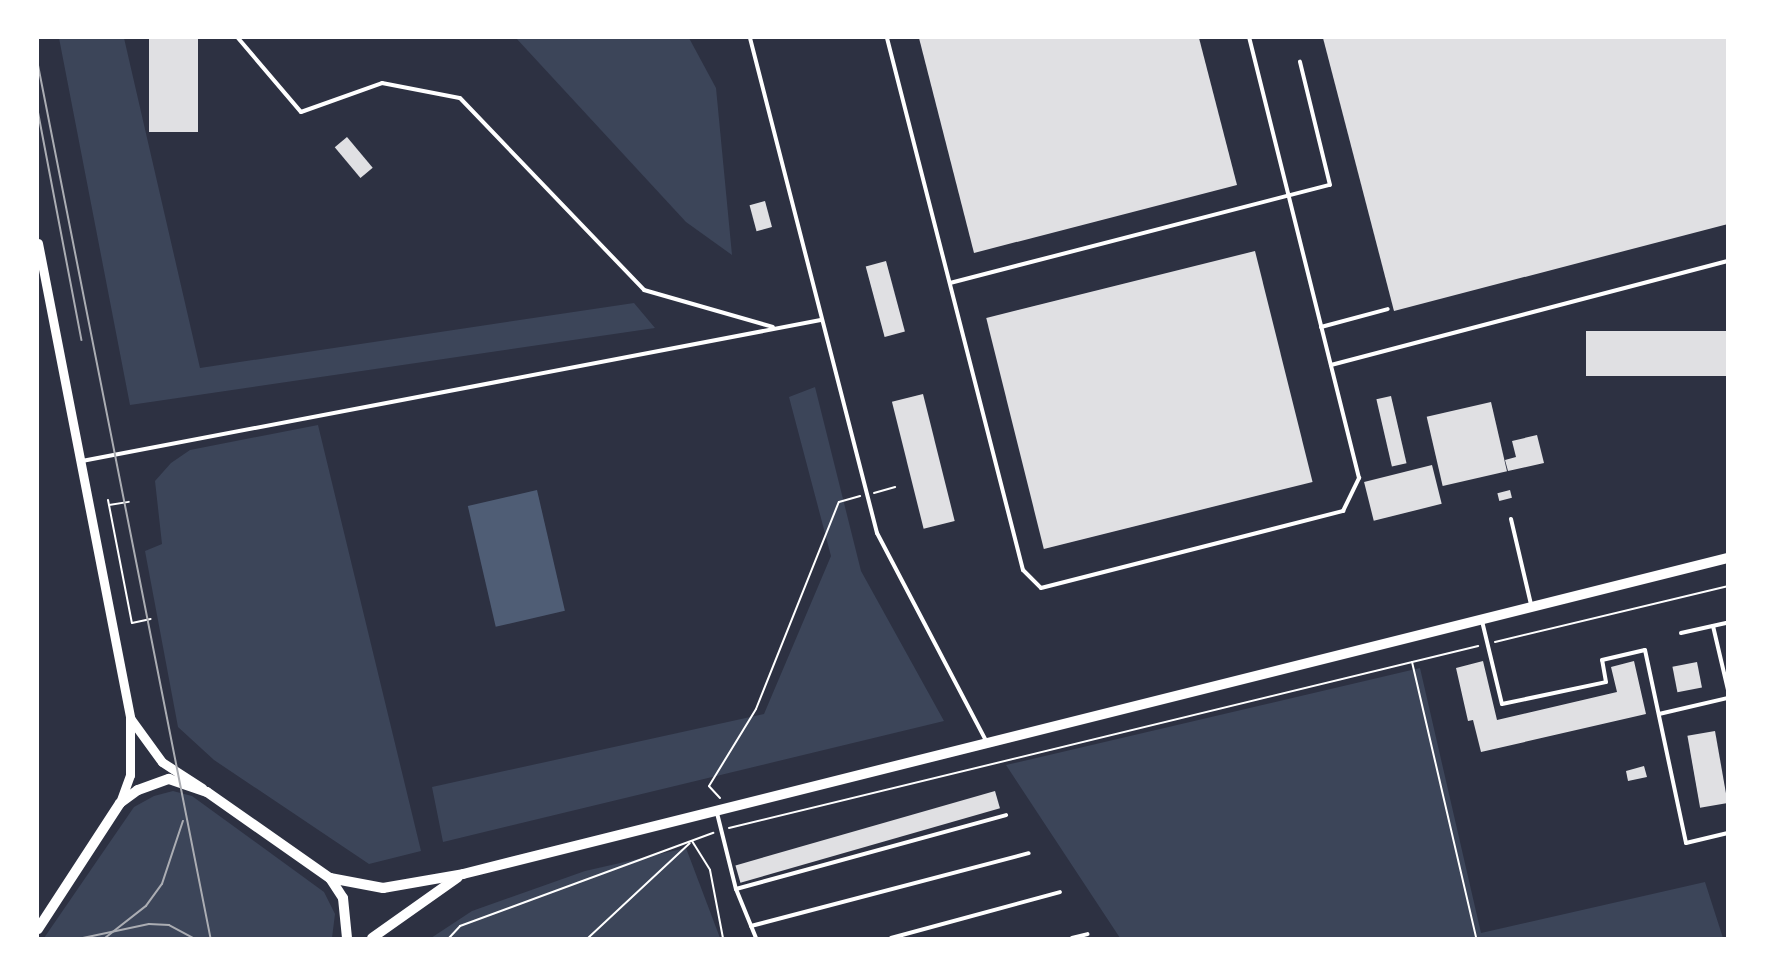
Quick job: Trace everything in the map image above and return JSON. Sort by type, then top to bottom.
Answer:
[{"type":"main road","points":[[330,878],[383,888],[463,874],[1728,558]]},
{"type":"main road","points":[[38,929],[120,803],[138,790],[170,779],[207,792],[330,878],[343,898],[347,939]]},
{"type":"main road","points":[[372,939],[463,874]]},
{"type":"street","points":[[38,243],[130,718],[130,775],[120,803]]},
{"type":"street","points":[[130,718],[162,762],[207,792]]},
{"type":"lane","points":[[238,38],[301,112],[382,83],[460,98],[644,290],[775,328]]},
{"type":"lane","points":[[750,38],[877,533],[987,744]]},
{"type":"lane","points":[[887,38],[1023,570],[1041,588],[1343,511],[1359,478],[1249,38]]},
{"type":"lane","points":[[950,283],[1330,185],[1300,62]]},
{"type":"lane","points":[[1331,365],[1728,261]]},
{"type":"lane","points":[[1321,327],[1388,309]]},
{"type":"lane","points":[[81,461],[821,320]]},
{"type":"lane","points":[[1511,519],[1531,608]]},
{"type":"lane","points":[[1482,620],[1502,704],[1605,681],[1602,660],[1645,650],[1686,843],[1728,834]]},
{"type":"lane","points":[[1681,633],[1726,622]]},
{"type":"lane","points":[[1713,626],[1728,690]]},
{"type":"lane","points":[[1659,714],[1728,698]]},
{"type":"lane","points":[[720,811],[722,830],[736,889],[756,939]]},
{"type":"lane","points":[[736,889],[1006,815]]},
{"type":"lane","points":[[751,926],[1029,853]]},
{"type":"lane","points":[[891,939],[1060,892]]},
{"type":"lane","points":[[1072,939],[1088,934]]},
{"type":"path","points":[[729,828],[720,811],[719,796],[709,786],[756,709],[839,502],[895,487]]},
{"type":"path","points":[[108,500],[132,623],[151,619]]},
{"type":"path","points":[[109,505],[129,502]]},
{"type":"path","points":[[449,939],[460,926],[729,828],[1728,586]]},
{"type":"path","points":[[1412,662],[1476,939]]},
{"type":"path","points":[[588,939],[692,841]]},
{"type":"path","points":[[692,841],[710,870],[723,939]]},
{"type":"shaded area","points":[[59,38],[124,38],[200,368],[634,303],[655,328],[130,405]]},
{"type":"shaded area","points":[[516,38],[689,38],[716,88],[732,255],[686,222]]},
{"type":"shaded area","points":[[815,387],[861,571],[944,721],[443,842],[432,787],[764,714],[831,556],[789,397]]},
{"type":"shaded area","points":[[318,425],[421,851],[369,864],[214,760],[178,727],[145,551],[162,544],[155,481],[171,463],[190,450]]},
{"type":"shaded area","points":[[537,490],[565,611],[496,627],[468,506]]},
{"type":"shaded area","points":[[1420,668],[1481,933],[1705,882],[1723,938],[1120,938],[1006,765]]},
{"type":"shaded area","points":[[173,791],[192,796],[324,892],[335,914],[332,938],[44,938],[134,807],[154,796]]},
{"type":"shaded area","points":[[686,848],[720,938],[431,938],[472,911],[585,871]]},
{"type":"building","points":[[149,38],[198,38],[198,132],[149,132]]},
{"type":"building","points":[[919,38],[1199,38],[1237,185],[974,253]]},
{"type":"building","points":[[1323,38],[1728,38],[1728,224],[1394,311]]},
{"type":"building","points":[[347,137],[373,168],[360,178],[335,147]]},
{"type":"building","points":[[765,201],[772,227],[757,231],[750,205]]},
{"type":"building","points":[[1255,251],[1313,482],[1044,549],[986,318]]},
{"type":"building","points":[[886,261],[905,332],[885,337],[866,266]]},
{"type":"building","points":[[1586,331],[1728,331],[1728,376],[1586,376]]},
{"type":"building","points":[[923,394],[955,521],[924,529],[892,402]]},
{"type":"building","points":[[1391,396],[1407,463],[1392,467],[1376,399]]},
{"type":"building","points":[[1491,402],[1507,471],[1443,486],[1427,417]]},
{"type":"building","points":[[1537,435],[1544,463],[1508,471],[1505,460],[1516,457],[1512,441]]},
{"type":"building","points":[[1432,465],[1442,504],[1374,521],[1364,482]]},
{"type":"building","points":[[1510,490],[1512,498],[1499,501],[1497,493]]},
{"type":"building","points":[[1483,661],[1497,720],[1617,692],[1611,667],[1634,661],[1646,714],[1481,752],[1473,720],[1468,721],[1456,668]]},
{"type":"building","points":[[1697,662],[1702,688],[1677,692],[1672,667]]},
{"type":"building","points":[[1715,731],[1728,803],[1700,808],[1687,736]]},
{"type":"building","points":[[1644,766],[1647,777],[1628,781],[1626,771]]},
{"type":"building","points":[[995,791],[1000,808],[740,883],[735,865]]},
{"type":"tram line","points":[[38,63],[211,938]]},
{"type":"tram line","points":[[38,110],[82,340]]},
{"type":"tram line","points":[[105,938],[146,906],[162,884],[183,821]]},
{"type":"tram line","points":[[83,938],[149,924],[169,925],[193,938]]}]
